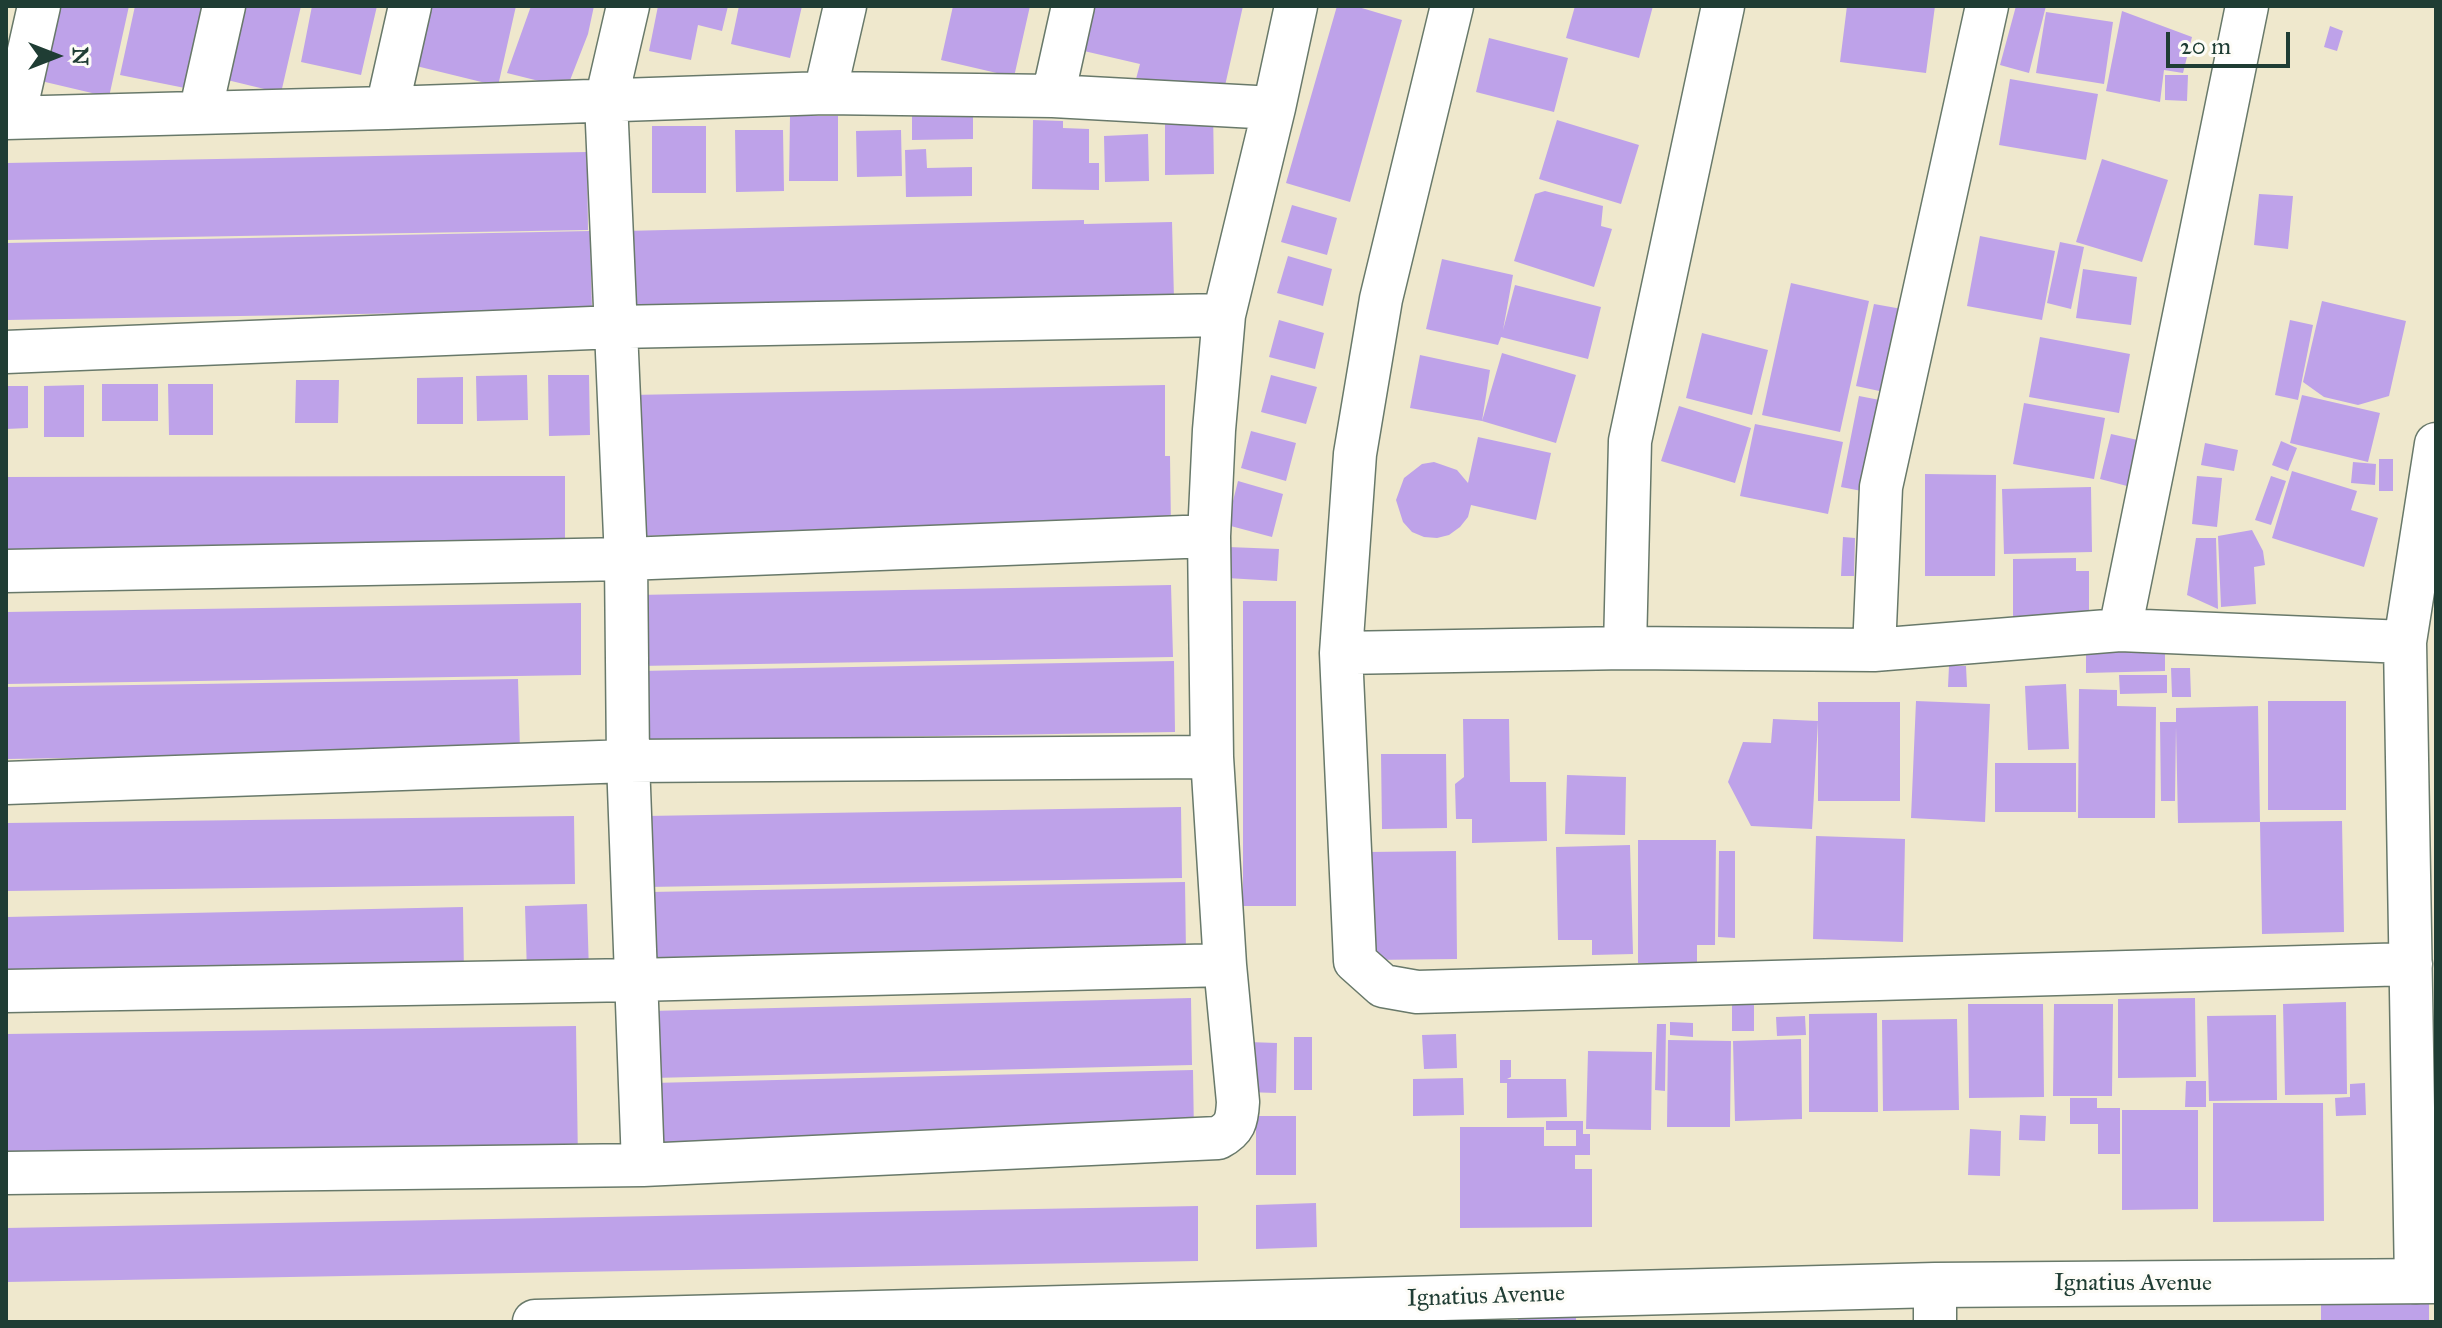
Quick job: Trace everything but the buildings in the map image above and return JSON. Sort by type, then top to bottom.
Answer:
[{"type":"street","points":[[39,6],[10,117],[825,93],[1053,96],[1274,108]]},
{"type":"street","points":[[200,113],[224,6]]},
{"type":"street","points":[[387,108],[410,6]]},
{"type":"street","points":[[628,6],[606,101],[626,559],[628,761],[643,1165]]},
{"type":"street","points":[[825,93],[845,6]]},
{"type":"street","points":[[1053,96],[1073,6]]},
{"type":"street","points":[[6,1173],[643,1165],[1218,1138],[1231,1132],[1237,1120],[1212,757],[1209,536],[1214,430],[1224,315],[1296,6]]},
{"type":"street","points":[[1452,6],[1381,299],[1355,454],[1341,653],[1355,961],[1383,986],[1417,992],[2411,964]]},
{"type":"street","points":[[1625,648],[1630,441],[1723,6]]},
{"type":"street","points":[[1874,650],[1881,487],[1987,6]]},
{"type":"street","points":[[2120,630],[2247,6]]},
{"type":"street","points":[[6,352],[616,327],[1224,315]]},
{"type":"street","points":[[2426,1282],[2411,964],[2405,642],[2436,444]]},
{"type":"street","points":[[6,571],[626,559],[1209,536]]},
{"type":"street","points":[[1341,653],[1625,648],[1874,650],[2120,630],[2405,642]]},
{"type":"street","points":[[6,783],[628,761],[1212,757]]},
{"type":"street","points":[[6,991],[635,980],[1225,965]]},
{"type":"street","name":"Ignatius Avenue","points":[[535,1322],[1935,1304],[2426,1282]]}]
